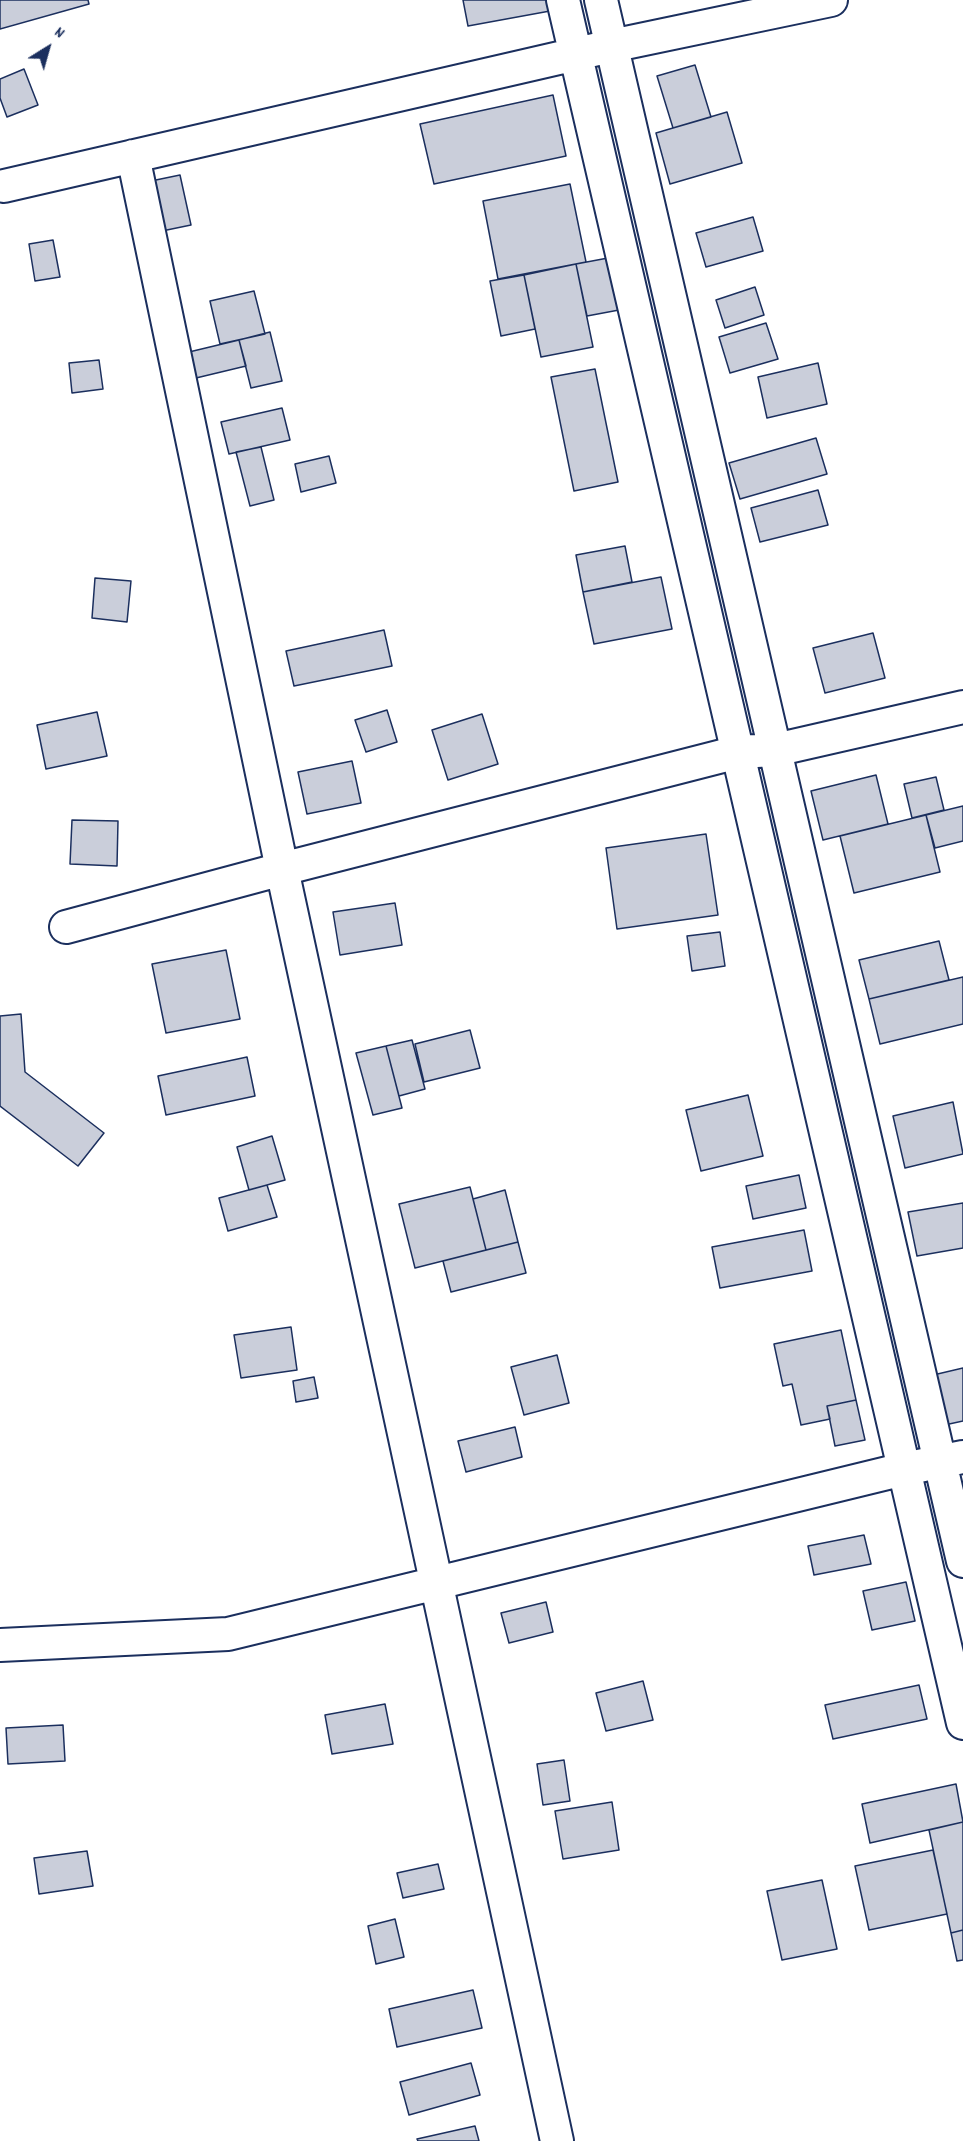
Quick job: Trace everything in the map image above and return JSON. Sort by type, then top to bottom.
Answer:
[{"type":"street","points":[[563,0],[963,1723]]},
{"type":"street","points":[[601,0],[775,750],[952,1459],[963,1561]]},
{"type":"street","points":[[4,186],[611,46],[831,0]]},
{"type":"street","points":[[133,156],[282,868],[557,2141]]},
{"type":"street","points":[[66,927],[282,868],[738,752],[775,750],[963,707]]},
{"type":"street","points":[[0,1645],[228,1634],[952,1459]]},
{"type":"building","points":[[0,0],[88,0],[89,4],[0,29]]},
{"type":"building","points":[[463,0],[547,0],[550,11],[468,26]]},
{"type":"building","points":[[695,65],[711,117],[673,128],[657,76]]},
{"type":"building","points":[[24,69],[38,105],[7,117],[0,98],[0,79]]},
{"type":"building","points":[[553,95],[566,156],[434,184],[420,124]]},
{"type":"building","points":[[727,112],[742,163],[670,184],[656,133]]},
{"type":"building","points":[[180,175],[191,225],[162,231],[151,181]]},
{"type":"building","points":[[570,184],[586,262],[498,279],[483,201]]},
{"type":"building","points":[[753,217],[763,251],[706,267],[696,233]]},
{"type":"building","points":[[53,240],[60,277],[35,281],[29,244]]},
{"type":"building","points":[[608,258],[619,310],[587,316],[576,264]]},
{"type":"building","points":[[576,264],[593,347],[541,357],[524,275]]},
{"type":"building","points":[[524,275],[535,329],[501,336],[490,281]]},
{"type":"building","points":[[755,287],[764,315],[725,328],[716,300]]},
{"type":"building","points":[[254,291],[265,334],[220,344],[210,301]]},
{"type":"building","points":[[766,323],[778,359],[730,373],[719,337]]},
{"type":"building","points":[[270,332],[282,381],[251,388],[239,340]]},
{"type":"building","points":[[239,340],[246,366],[196,378],[189,352]]},
{"type":"building","points":[[99,360],[103,389],[72,393],[69,363]]},
{"type":"building","points":[[818,363],[827,404],[767,418],[758,377]]},
{"type":"building","points":[[595,369],[618,482],[574,491],[551,377]]},
{"type":"building","points":[[282,408],[290,440],[229,454],[221,422]]},
{"type":"building","points":[[816,438],[827,474],[740,499],[729,463]]},
{"type":"building","points":[[261,447],[274,500],[250,506],[236,452]]},
{"type":"building","points":[[329,456],[336,483],[301,492],[295,464]]},
{"type":"building","points":[[818,490],[828,525],[760,542],[751,508]]},
{"type":"building","points":[[625,546],[632,582],[583,592],[576,555]]},
{"type":"building","points":[[661,577],[672,629],[594,644],[583,592]]},
{"type":"building","points":[[95,578],[131,581],[127,622],[92,618]]},
{"type":"building","points":[[384,630],[392,666],[294,686],[286,651]]},
{"type":"building","points":[[873,633],[885,678],[825,693],[813,648]]},
{"type":"building","points":[[387,710],[397,742],[366,752],[355,720]]},
{"type":"building","points":[[97,712],[107,756],[46,769],[37,725]]},
{"type":"building","points":[[482,714],[498,764],[448,780],[432,730]]},
{"type":"building","points":[[352,761],[361,803],[307,814],[298,772]]},
{"type":"building","points":[[876,775],[888,824],[823,840],[811,791]]},
{"type":"building","points":[[936,777],[944,810],[912,818],[904,784]]},
{"type":"building","points":[[963,806],[963,841],[935,848],[926,815]]},
{"type":"building","points":[[926,815],[940,872],[854,893],[840,836]]},
{"type":"building","points":[[72,820],[118,821],[117,866],[70,864]]},
{"type":"building","points":[[706,834],[718,915],[617,929],[606,848]]},
{"type":"building","points":[[395,903],[402,945],[340,955],[333,912]]},
{"type":"building","points":[[720,932],[725,966],[692,971],[687,936]]},
{"type":"building","points":[[939,941],[949,980],[869,999],[859,960]]},
{"type":"building","points":[[226,950],[240,1019],[166,1033],[152,964]]},
{"type":"building","points":[[963,977],[963,1024],[880,1044],[869,999]]},
{"type":"building","points":[[21,1014],[25,1072],[104,1133],[78,1166],[0,1106],[0,1016]]},
{"type":"building","points":[[470,1030],[480,1068],[424,1082],[415,1044]]},
{"type":"building","points":[[412,1040],[425,1089],[399,1096],[386,1046]]},
{"type":"building","points":[[386,1046],[402,1108],[373,1115],[356,1053]]},
{"type":"building","points":[[247,1057],[255,1096],[166,1115],[158,1076]]},
{"type":"building","points":[[748,1095],[763,1156],[701,1171],[686,1110]]},
{"type":"building","points":[[953,1102],[963,1154],[905,1168],[893,1116]]},
{"type":"building","points":[[272,1136],[285,1180],[249,1190],[237,1147]]},
{"type":"building","points":[[799,1175],[806,1208],[753,1219],[746,1186]]},
{"type":"building","points":[[267,1185],[277,1217],[228,1231],[219,1198]]},
{"type":"building","points":[[470,1187],[486,1250],[415,1268],[399,1204]]},
{"type":"building","points":[[505,1190],[518,1242],[486,1250],[473,1199]]},
{"type":"building","points":[[963,1203],[963,1248],[917,1256],[908,1212]]},
{"type":"building","points":[[804,1230],[812,1271],[720,1288],[712,1247]]},
{"type":"building","points":[[518,1242],[526,1273],[451,1292],[443,1261]]},
{"type":"building","points":[[291,1327],[297,1370],[241,1378],[234,1335]]},
{"type":"building","points":[[841,1330],[856,1400],[827,1406],[830,1419],[801,1425],[792,1384],[783,1386],[774,1344]]},
{"type":"building","points":[[557,1355],[569,1403],[524,1415],[511,1367]]},
{"type":"building","points":[[963,1368],[963,1421],[940,1426],[929,1376]]},
{"type":"building","points":[[314,1377],[318,1398],[296,1402],[293,1381]]},
{"type":"building","points":[[856,1400],[865,1440],[835,1446],[827,1406]]},
{"type":"building","points":[[515,1427],[522,1457],[466,1472],[458,1441]]},
{"type":"building","points":[[864,1535],[871,1564],[814,1575],[808,1546]]},
{"type":"building","points":[[906,1582],[915,1621],[872,1630],[863,1591]]},
{"type":"building","points":[[546,1602],[553,1632],[509,1643],[501,1613]]},
{"type":"building","points":[[643,1681],[653,1720],[606,1731],[596,1693]]},
{"type":"building","points":[[919,1685],[927,1719],[833,1739],[825,1705]]},
{"type":"building","points":[[385,1704],[393,1744],[332,1754],[325,1715]]},
{"type":"building","points":[[63,1725],[65,1761],[8,1764],[6,1728]]},
{"type":"building","points":[[564,1760],[570,1801],[543,1805],[537,1764]]},
{"type":"building","points":[[956,1784],[963,1822],[870,1843],[862,1804]]},
{"type":"building","points":[[612,1802],[619,1850],[563,1859],[555,1811]]},
{"type":"building","points":[[963,1822],[963,1930],[951,1933],[929,1830]]},
{"type":"building","points":[[933,1850],[947,1914],[869,1930],[855,1866]]},
{"type":"building","points":[[87,1851],[93,1886],[39,1894],[34,1858]]},
{"type":"building","points":[[438,1864],[444,1889],[403,1898],[397,1873]]},
{"type":"building","points":[[822,1880],[837,1949],[782,1960],[767,1891]]},
{"type":"building","points":[[395,1919],[404,1957],[376,1964],[368,1926]]},
{"type":"building","points":[[963,1930],[963,1960],[957,1961],[951,1933]]},
{"type":"building","points":[[473,1990],[482,2028],[397,2047],[389,2009]]},
{"type":"building","points":[[471,2063],[480,2095],[409,2115],[400,2082]]},
{"type":"building","points":[[475,2126],[479,2141],[418,2141],[417,2139]]}]
